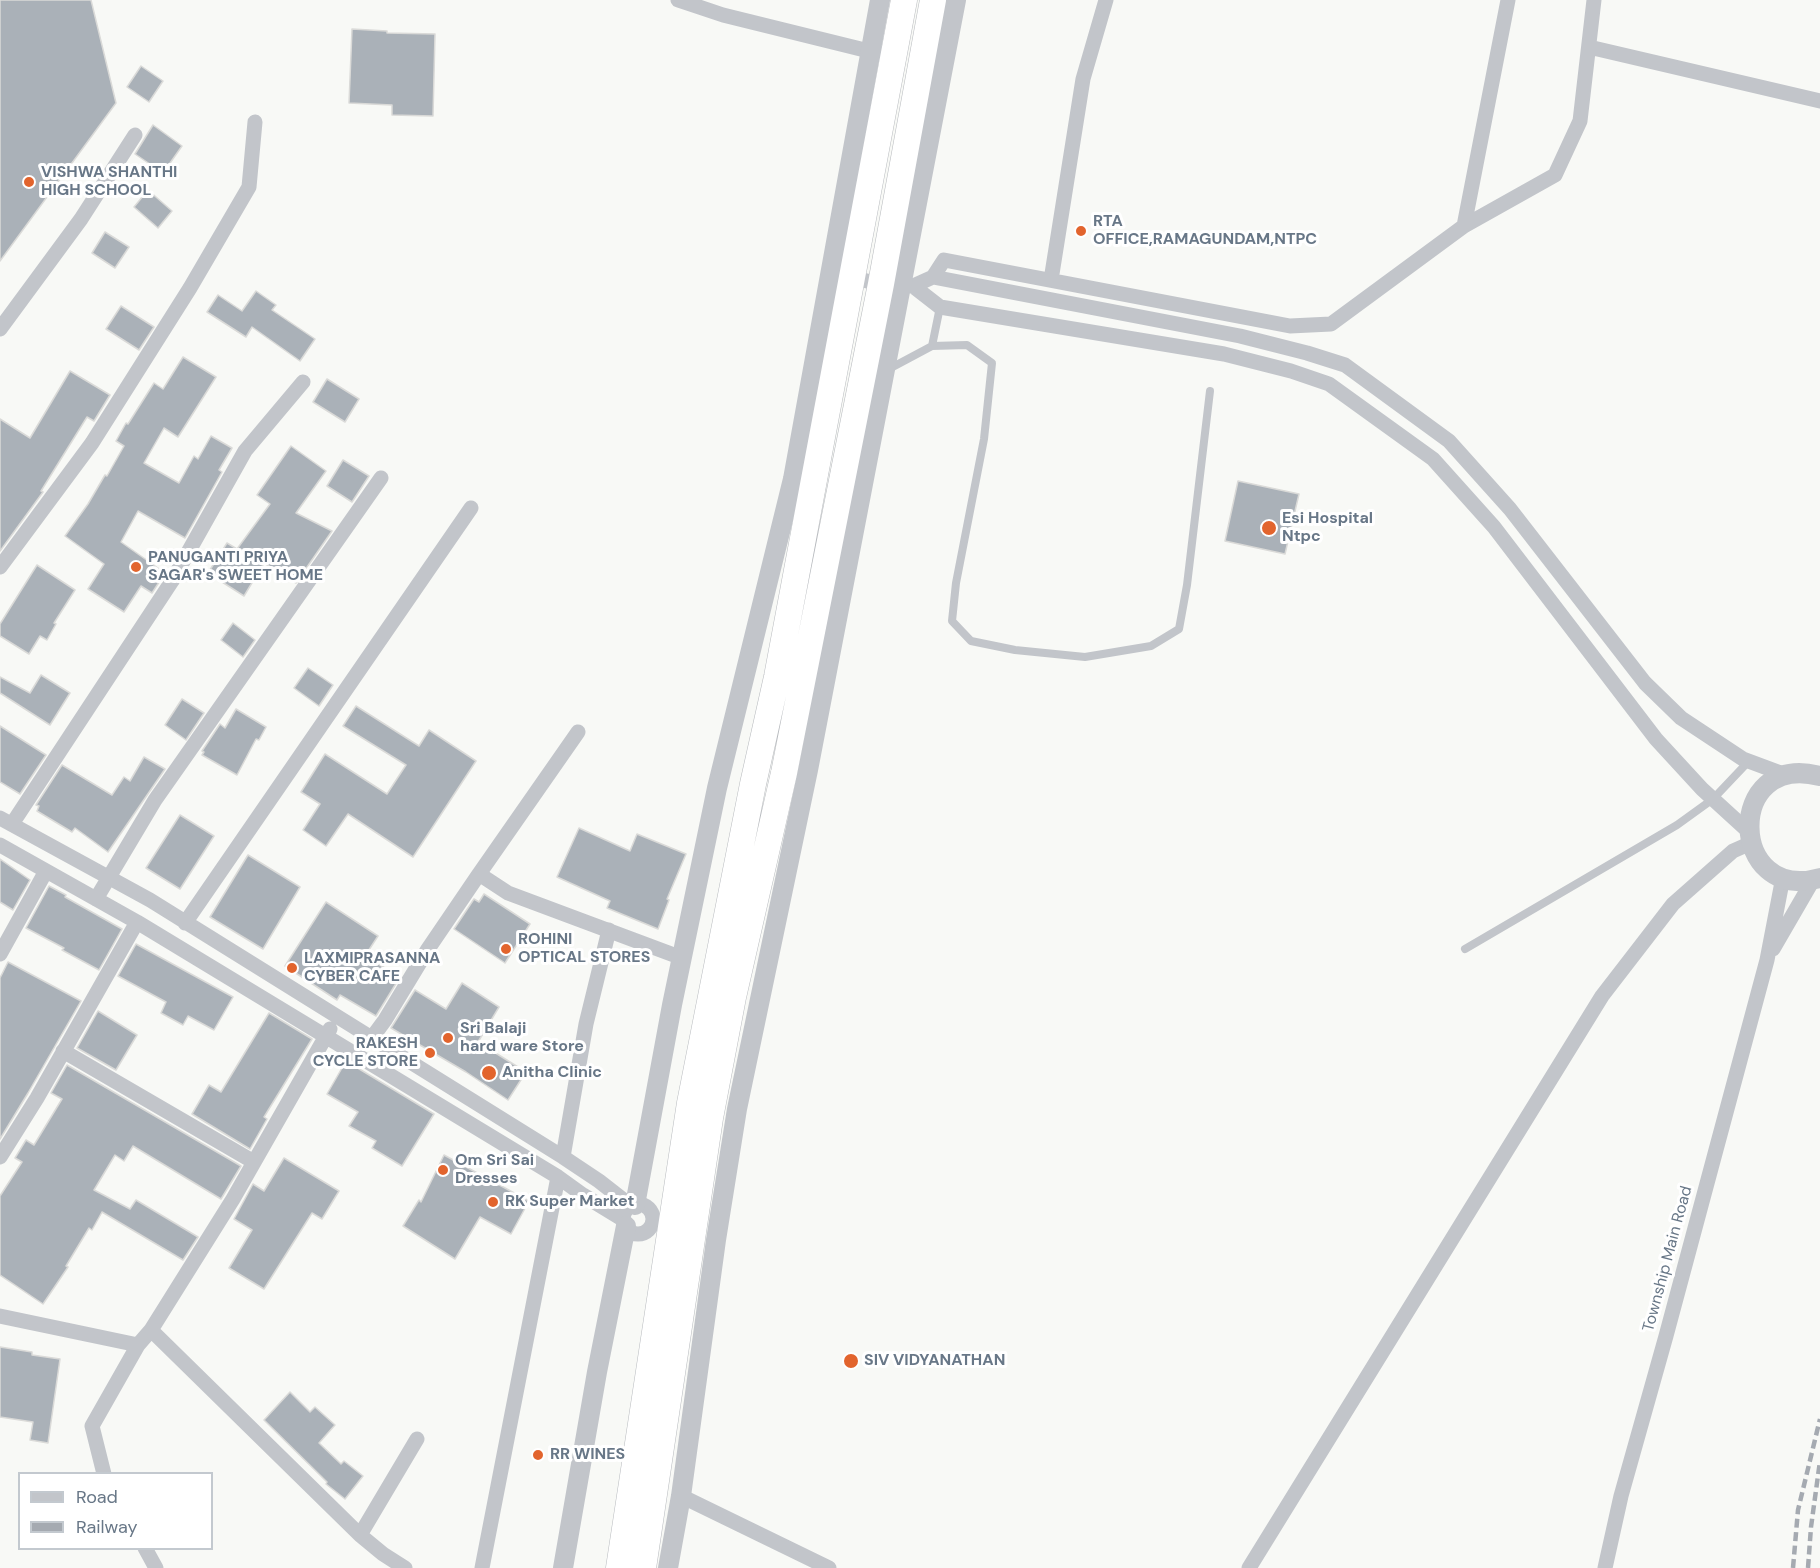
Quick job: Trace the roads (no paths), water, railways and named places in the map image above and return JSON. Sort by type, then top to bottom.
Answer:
[{"type":"highway","points":[[643,1568],[683,1234],[690,1103],[727,909],[777,677],[827,352],[882,54],[904,0]]},
{"type":"highway","points":[[619,1568],[683,1234],[710,1118],[750,920],[796,772],[899,285],[933,0]]},
{"type":"street","points":[[678,0],[723,15],[882,54],[880,0]]},
{"type":"street","points":[[668,1568],[681,1496],[683,1234],[737,1109],[776,923],[796,772],[886,371],[899,285],[956,0]]},
{"type":"street","points":[[1051,280],[1083,79],[1106,0]]},
{"type":"street","points":[[1464,226],[1508,0]]},
{"type":"street","points":[[933,277],[944,260],[1290,326],[1331,324],[1464,226],[1555,175],[1580,121],[1594,0]]},
{"type":"street","points":[[1589,47],[1820,101]]},
{"type":"street","points":[[0,567],[92,443],[190,288],[249,187],[255,122]]},
{"type":"street","points":[[0,329],[81,219],[135,135]]},
{"type":"street","points":[[841,275],[899,285],[940,307],[1224,354],[1291,371],[1329,384],[1432,459],[1494,528],[1656,739],[1750,837],[1763,864],[1772,872],[1783,877],[1802,881],[1816,879]]},
{"type":"street","points":[[899,285],[933,277],[1240,336],[1345,365],[1449,441],[1510,509],[1645,682],[1681,718],[1749,761],[1786,775]]},
{"type":"street","points":[[563,1568],[597,1372],[717,788],[793,479],[827,352]]},
{"type":"street","points":[[303,382],[245,451],[172,581],[6,821],[185,923],[563,1157],[599,1181],[629,1214],[633,1232],[683,1234]]},
{"type":"street","points":[[96,899],[155,800],[381,478]]},
{"type":"street","points":[[185,923],[471,508]]},
{"type":"street","points":[[371,1038],[385,1020],[428,949],[578,732]]},
{"type":"street","points":[[1249,1568],[1602,996],[1673,904],[1750,837],[1752,808],[1765,787],[1786,775],[1797,773],[1820,776]]},
{"type":"street","points":[[0,845],[137,922],[558,1177],[583,1196],[629,1214]]},
{"type":"street","points":[[0,954],[46,871]]},
{"type":"street","points":[[479,874],[508,893],[682,958]]},
{"type":"street","name":"Township Main Road","points":[[1605,1568],[1620,1496],[1666,1336],[1767,960],[1783,877]]},
{"type":"street","name":"Township Main Road","points":[[1767,960],[1816,879]]},
{"type":"street","points":[[0,1157],[37,1098],[137,922]]},
{"type":"street","points":[[563,1157],[586,1023],[609,930]]},
{"type":"street","points":[[104,1472],[92,1426],[138,1345],[151,1330],[254,1162],[324,1036],[338,1018]]},
{"type":"street","points":[[63,1051],[254,1162]]},
{"type":"street","points":[[482,1568],[558,1177]]},
{"type":"street","points":[[629,1214],[644,1205],[683,1234]]},
{"type":"street","points":[[0,1316],[138,1345]]},
{"type":"street","points":[[151,1330],[360,1535],[405,1568]]},
{"type":"street","points":[[360,1535],[417,1439]]},
{"type":"street","points":[[681,1496],[829,1568]]},
{"type":"street","points":[[146,1550],[156,1568]]},
{"type":"lane","points":[[932,345],[940,307]]},
{"type":"lane","points":[[886,371],[932,345],[967,345],[992,363],[984,439],[956,583],[952,621],[971,641],[1015,650],[1085,657],[1151,646],[1179,629],[1187,585],[1210,391]]},
{"type":"lane","points":[[1465,949],[1656,837],[1713,799],[1749,761]]},
{"type":"railway","points":[[1793,1568],[1798,1510],[1820,1419]]},
{"type":"railway","points":[[1808,1568],[1820,1461]]},
{"type":"place","name":"VISHWA SHANTHI HIGH SCHOOL","points":[[29,182]]},
{"type":"place","name":"RTA OFFICE,RAMAGUNDAM,NTPC","points":[[1081,231]]},
{"type":"place","name":"Esi Hospital Ntpc","points":[[1269,528]]},
{"type":"place","name":"PANUGANTI PRIYA SAGAR's SWEET HOME","points":[[136,567]]},
{"type":"place","name":"ROHINI OPTICAL STORES","points":[[506,949]]},
{"type":"place","name":"LAXMIPRASANNA CYBER CAFE","points":[[292,968]]},
{"type":"place","name":"Sri Balaji hard ware Store","points":[[448,1038]]},
{"type":"place","name":"RAKESH CYCLE STORE","points":[[430,1053]]},
{"type":"place","name":"Anitha Clinic","points":[[489,1073]]},
{"type":"place","name":"Om Sri Sai Dresses","points":[[443,1170]]},
{"type":"place","name":"RK Super Market","points":[[493,1202]]},
{"type":"place","name":"SIV VIDYANATHAN","points":[[851,1361]]},
{"type":"place","name":"RR WINES","points":[[538,1455]]}]
